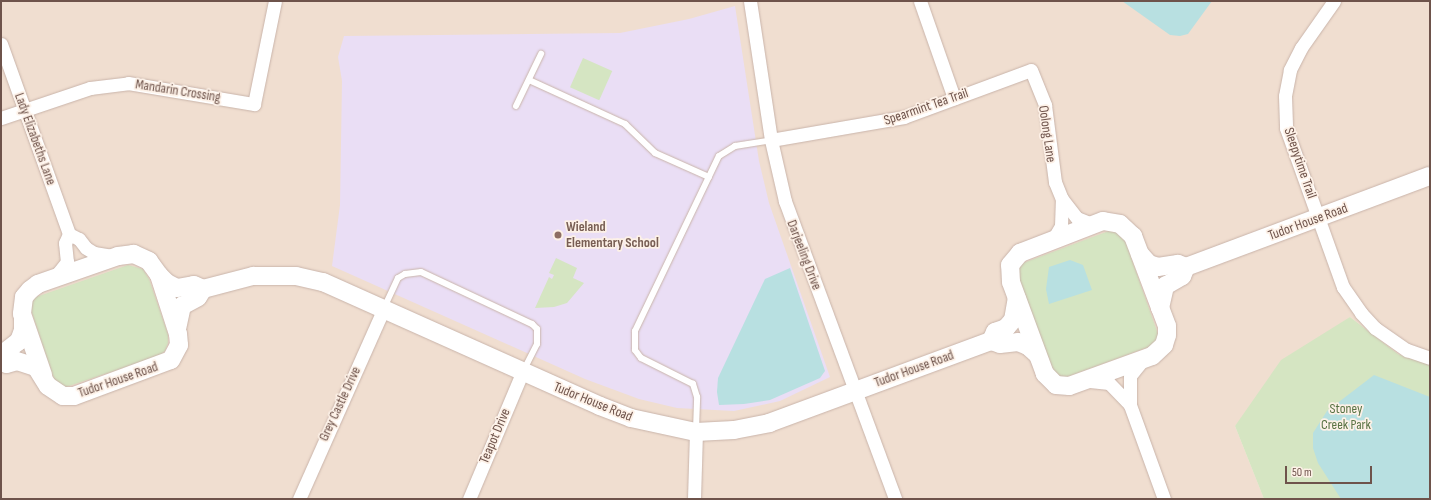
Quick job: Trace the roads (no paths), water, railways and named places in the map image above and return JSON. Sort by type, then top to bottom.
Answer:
[{"type":"street","name":"Mandarin Crossing","points":[[1,118],[90,88],[128,83],[254,104],[275,1]]},
{"type":"street","name":"Darjeeling Drive","points":[[750,1],[771,140],[784,201],[895,499]]},
{"type":"street","points":[[920,1],[954,98]]},
{"type":"street","name":"Sleepytime Trail","points":[[1334,1],[1295,60],[1285,96],[1286,128],[1343,287],[1361,313],[1390,340],[1430,358]]},
{"type":"street","name":"Lady Elizabeths Lane","points":[[1,44],[69,234],[65,243],[67,262],[54,278]]},
{"type":"street","name":"Spearmint Tea Trail","points":[[771,140],[881,123],[1031,70]]},
{"type":"street","name":"Oolong Lane","points":[[1031,70],[1045,105],[1055,182],[1062,199],[1077,218],[1094,225]]},
{"type":"street","name":"Tudor House Road","points":[[1140,254],[1149,264],[1158,268],[1178,264],[1186,267],[1430,176]]},
{"type":"street","name":"Oolong Lane","points":[[1052,241],[1061,226],[1062,199]]},
{"type":"street","name":"Tudor House Road","points":[[1112,221],[1127,228],[1140,254],[1167,326],[1164,345],[1160,351],[1142,361],[1069,386],[1056,385],[1045,374],[1037,354],[1011,282],[1010,265],[1020,253],[1094,225],[1112,221]]},
{"type":"street","points":[[69,234],[79,239],[86,248],[94,253],[118,256]]},
{"type":"street","name":"Tudor House Road","points":[[158,275],[177,330],[179,345],[171,360],[164,364],[74,396],[63,396],[48,386],[23,318],[21,308],[30,290],[54,278],[118,256],[142,256],[158,275],[167,283],[177,288],[194,285],[203,289],[253,276],[296,276],[323,282],[522,373],[631,418],[696,432],[734,430],[769,423],[991,341],[1000,344],[1018,342],[1028,346],[1037,354]]},
{"type":"street","name":"Tudor House Road","points":[[1160,308],[1165,286],[1182,276],[1186,267]]},
{"type":"street","name":"Tudor House Road","points":[[177,330],[182,306],[198,297],[203,289]]},
{"type":"street","name":"Tudor House Road","points":[[991,341],[995,332],[1006,328],[1013,320],[1017,298]]},
{"type":"street","name":"Grey Castle Drive","points":[[299,499],[383,310]]},
{"type":"street","name":"Tudor House Road","points":[[1,355],[19,341],[23,330],[23,318]]},
{"type":"street","name":"Tudor House Road","points":[[1,362],[7,364],[17,361],[28,363],[43,375]]},
{"type":"street","points":[[1142,361],[1130,376],[1130,405],[1164,499]]},
{"type":"street","name":"Teapot Drive","points":[[469,499],[522,373]]},
{"type":"street","points":[[1086,381],[1109,383],[1130,405]]},
{"type":"street","points":[[694,499],[696,432]]},
{"type":"lane","points":[[516,106],[541,54]]},
{"type":"lane","points":[[529,80],[625,124],[655,153],[709,177]]},
{"type":"lane","points":[[696,432],[696,390],[687,379],[641,358],[635,350],[635,332],[719,156],[728,149],[771,140]]},
{"type":"lane","points":[[383,310],[398,278],[405,274],[421,272],[532,324],[537,328],[536,344],[522,373]]},
{"type":"water","points":[[1122,1],[1212,1],[1188,34],[1180,36],[1170,35]]},
{"type":"water","points":[[1070,260],[1083,265],[1092,290],[1049,304],[1046,289],[1049,267]]},
{"type":"water","points":[[790,268],[825,371],[820,378],[770,400],[744,404],[719,405],[717,392],[718,378],[765,279]]},
{"type":"water","points":[[1374,375],[1430,397],[1430,499],[1341,499],[1318,463],[1313,448],[1313,433],[1327,411]]},
{"type":"place","name":"Wieland Elementary School","points":[[558,235]]},
{"type":"park label","name":"Stoney Creek Park","points":[[1346,418]]}]
